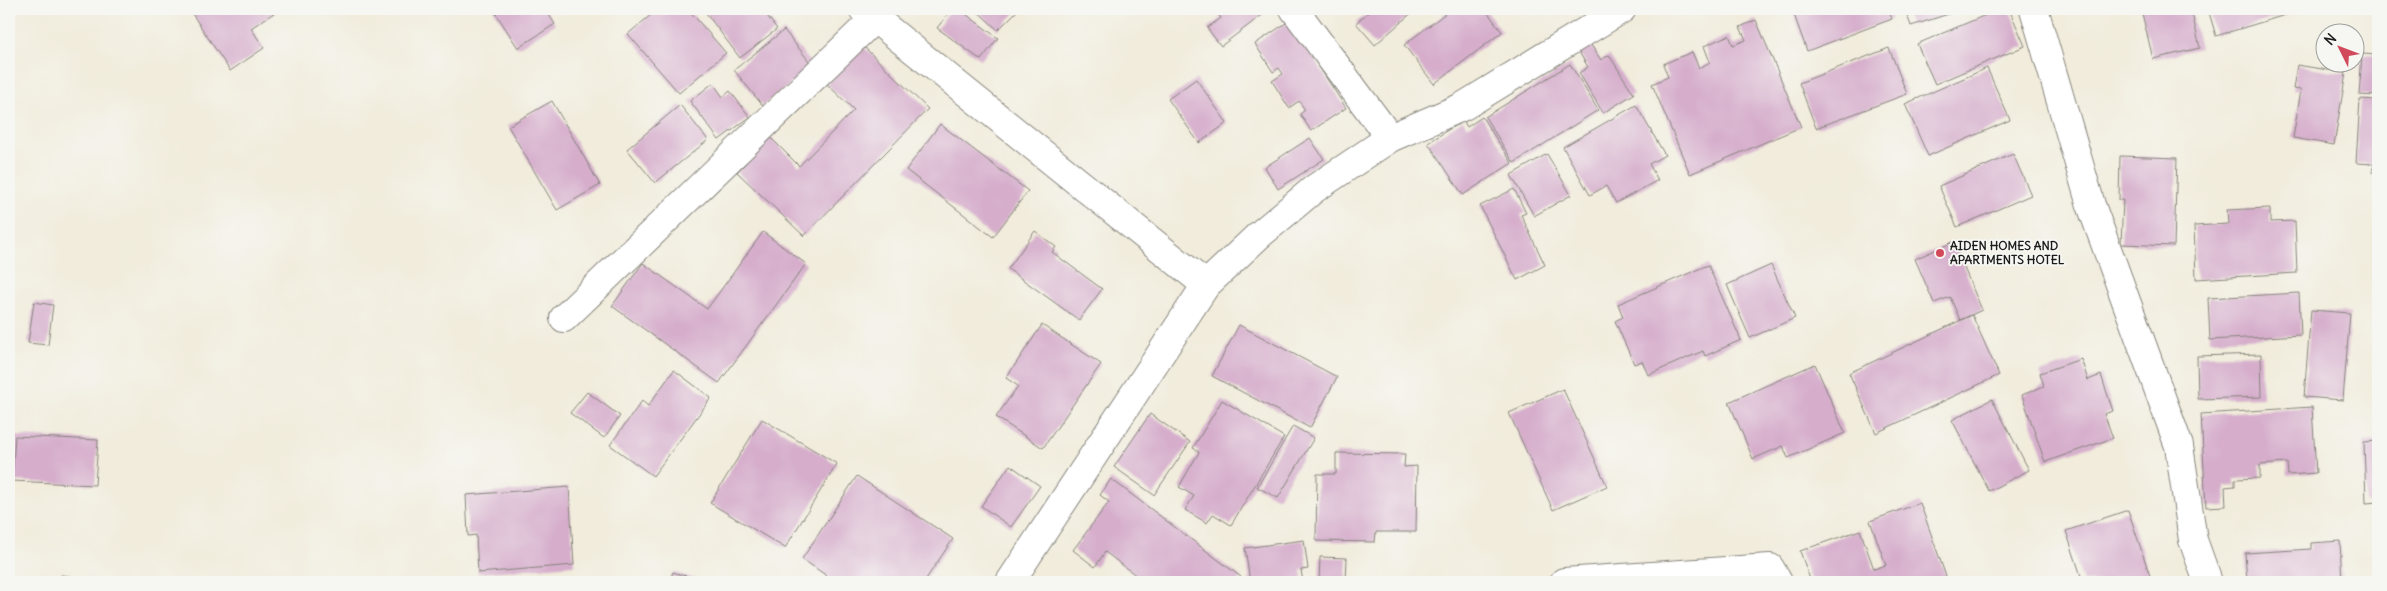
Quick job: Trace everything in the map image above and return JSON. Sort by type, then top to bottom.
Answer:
[{"type":"street","points":[[1294,9],[1390,138]]},
{"type":"street","points":[[1010,582],[1206,285],[1258,236],[1314,189],[1390,138],[1462,106],[1622,9]]},
{"type":"street","points":[[2034,9],[2091,204],[2179,446],[2192,540],[2208,582]]},
{"type":"street","points":[[564,318],[869,14],[1206,285]]},
{"type":"street","points":[[1564,582],[1770,568],[1778,582]]},
{"type":"building","points":[[189,9],[280,9],[251,28],[264,48],[230,71]]},
{"type":"building","points":[[493,9],[545,9],[555,24],[518,48]]},
{"type":"building","points":[[658,9],[688,9],[726,53],[679,93],[628,34]]},
{"type":"building","points":[[703,9],[762,9],[777,29],[740,58]]},
{"type":"building","points":[[952,9],[959,9],[998,38],[981,60],[937,28]]},
{"type":"building","points":[[975,9],[1015,9],[1017,11],[998,30]]},
{"type":"building","points":[[1214,9],[1270,9],[1221,46],[1207,28],[1221,18]]},
{"type":"building","points":[[1372,9],[1416,9],[1375,45],[1356,23]]},
{"type":"building","points":[[1451,9],[1485,9],[1502,32],[1434,84],[1404,45]]},
{"type":"building","points":[[1792,9],[1888,9],[1892,19],[1807,51]]},
{"type":"building","points":[[1905,9],[1964,9],[1911,26]]},
{"type":"building","points":[[2000,9],[2009,9],[2025,46],[1935,84],[1917,44]]},
{"type":"building","points":[[2141,9],[2191,9],[2200,48],[2153,59]]},
{"type":"building","points":[[2208,9],[2305,9],[2216,36]]},
{"type":"building","points":[[1756,20],[1801,127],[1690,174],[1652,84],[1668,77],[1663,64],[1692,52],[1699,68],[1710,62],[1704,46],[1729,35],[1733,45],[1746,40],[1740,27]]},
{"type":"building","points":[[1289,21],[1346,108],[1311,131],[1300,114],[1305,110],[1299,101],[1289,108],[1272,81],[1283,74],[1279,68],[1273,72],[1255,44]]},
{"type":"building","points":[[784,30],[813,66],[763,106],[734,70]]},
{"type":"building","points":[[1589,42],[1601,60],[1609,55],[1634,94],[1603,113],[1579,73],[1588,67],[1577,49]]},
{"type":"building","points":[[864,47],[928,109],[804,236],[737,172],[747,162],[740,156],[764,131],[799,166],[854,110],[827,84]]},
{"type":"building","points":[[1889,48],[1907,94],[1816,128],[1799,83]]},
{"type":"building","points":[[2364,54],[2378,55],[2378,96],[2359,95],[2361,72],[2364,72]]},
{"type":"building","points":[[1570,64],[1598,110],[1514,163],[1485,117]]},
{"type":"building","points":[[2297,65],[2314,68],[2314,72],[2346,73],[2334,145],[2293,138],[2301,90],[2293,89]]},
{"type":"building","points":[[1987,68],[2010,120],[1928,156],[1905,104]]},
{"type":"building","points":[[1196,79],[1227,123],[1199,143],[1168,99]]},
{"type":"building","points":[[713,83],[723,97],[730,91],[750,117],[719,140],[690,101]]},
{"type":"building","points":[[2360,99],[2378,100],[2378,173],[2373,173],[2374,164],[2356,163]]},
{"type":"building","points":[[552,101],[600,185],[557,210],[508,126]]},
{"type":"building","points":[[680,105],[708,140],[655,183],[627,149]]},
{"type":"building","points":[[1636,105],[1665,155],[1649,164],[1658,180],[1616,203],[1606,186],[1590,195],[1563,147]]},
{"type":"building","points":[[1482,117],[1512,163],[1463,195],[1428,143],[1463,120],[1467,127]]},
{"type":"building","points":[[940,124],[1028,191],[993,237],[906,170]]},
{"type":"building","points":[[1310,138],[1324,159],[1278,189],[1265,167]]},
{"type":"building","points":[[1547,154],[1571,195],[1534,216],[1511,175]]},
{"type":"building","points":[[2013,154],[2031,195],[1957,227],[1939,186]]},
{"type":"building","points":[[2120,156],[2177,158],[2174,246],[2121,244],[2123,200],[2119,200]]},
{"type":"building","points":[[1514,189],[1526,213],[1521,215],[1545,265],[1517,280],[1480,206]]},
{"type":"building","points":[[2270,208],[2270,222],[2295,221],[2297,273],[2196,279],[2194,226],[2228,224],[2227,210]]},
{"type":"building","points":[[1035,231],[1056,247],[1052,252],[1102,289],[1079,320],[1008,269]]},
{"type":"building","points":[[763,232],[806,264],[719,383],[612,306],[643,263],[707,309]]},
{"type":"building","points":[[1953,242],[1982,310],[1960,320],[1950,297],[1934,303],[1915,259]]},
{"type":"building","points":[[1708,265],[1741,340],[1705,356],[1703,351],[1648,375],[1642,361],[1634,364],[1615,321],[1623,317],[1618,304]]},
{"type":"building","points":[[1771,265],[1795,318],[1750,338],[1727,285]]},
{"type":"building","points":[[2299,293],[2301,335],[2210,340],[2208,298]]},
{"type":"building","points":[[34,302],[53,305],[48,345],[28,343]]},
{"type":"building","points":[[2311,310],[2350,313],[2343,400],[2304,397]]},
{"type":"building","points":[[1972,315],[1999,375],[1876,433],[1849,373]]},
{"type":"building","points":[[1042,325],[1101,364],[1043,448],[996,417],[1018,386],[1006,378]]},
{"type":"building","points":[[1239,325],[1337,377],[1310,428],[1212,376]]},
{"type":"building","points":[[2261,354],[2262,397],[2198,399],[2197,356]]},
{"type":"building","points":[[2081,359],[2088,380],[2101,375],[2113,411],[2104,414],[2113,438],[2045,462],[2022,395],[2044,386],[2040,373]]},
{"type":"building","points":[[1815,364],[1845,433],[1788,458],[1783,446],[1753,459],[1729,402]]},
{"type":"building","points":[[674,370],[711,398],[653,476],[610,445],[642,401],[648,406]]},
{"type":"building","points":[[1563,389],[1607,486],[1553,510],[1509,413]]},
{"type":"building","points":[[587,392],[620,416],[604,438],[570,413]]},
{"type":"building","points":[[1992,399],[2029,470],[1989,491],[1952,420]]},
{"type":"building","points":[[1222,400],[1284,437],[1231,525],[1213,514],[1207,523],[1185,510],[1194,496],[1179,487],[1199,452],[1193,448]]},
{"type":"building","points":[[2312,407],[2316,473],[2288,475],[2287,463],[2260,465],[2260,478],[2235,479],[2235,486],[2225,487],[2226,506],[2206,507],[2201,414]]},
{"type":"building","points":[[1150,414],[1190,442],[1154,495],[1114,467]]},
{"type":"building","points":[[762,419],[837,464],[785,548],[710,503]]},
{"type":"building","points":[[1293,426],[1314,438],[1278,498],[1257,487]]},
{"type":"building","points":[[15,436],[98,440],[95,485],[12,481]]},
{"type":"building","points":[[2378,441],[2378,502],[2366,503],[2364,442]]},
{"type":"building","points":[[1336,453],[1405,454],[1404,467],[1417,466],[1416,532],[1376,532],[1375,542],[1316,541],[1317,474],[1336,474]]},
{"type":"building","points":[[1010,465],[1040,486],[1011,527],[981,506]]},
{"type":"building","points":[[857,476],[953,539],[924,582],[836,582],[802,559]]},
{"type":"building","points":[[1111,479],[1241,577],[1237,582],[1145,582],[1105,552],[1095,567],[1073,550],[1109,502],[1100,495]]},
{"type":"building","points":[[569,487],[574,565],[478,573],[476,535],[468,536],[466,495]]},
{"type":"building","points":[[1920,503],[1948,582],[1811,582],[1800,551],[1860,530],[1874,569],[1886,565],[1870,521]]},
{"type":"building","points":[[2128,510],[2152,582],[2083,582],[2066,531]]},
{"type":"building","points":[[1304,540],[1308,569],[1301,570],[1303,582],[1250,582],[1245,548]]},
{"type":"building","points":[[2340,541],[2342,582],[2247,582],[2245,553],[2311,549],[2311,543]]},
{"type":"building","points":[[1320,557],[1347,558],[1346,582],[1319,582]]},
{"type":"building","points":[[673,572],[705,582],[669,582]]},
{"type":"building","points":[[61,575],[106,581],[106,582],[60,582]]},
{"type":"place","name":"AIDEN HOMES AND APARTMENTS HOTEL","points":[[1940,253]]}]
